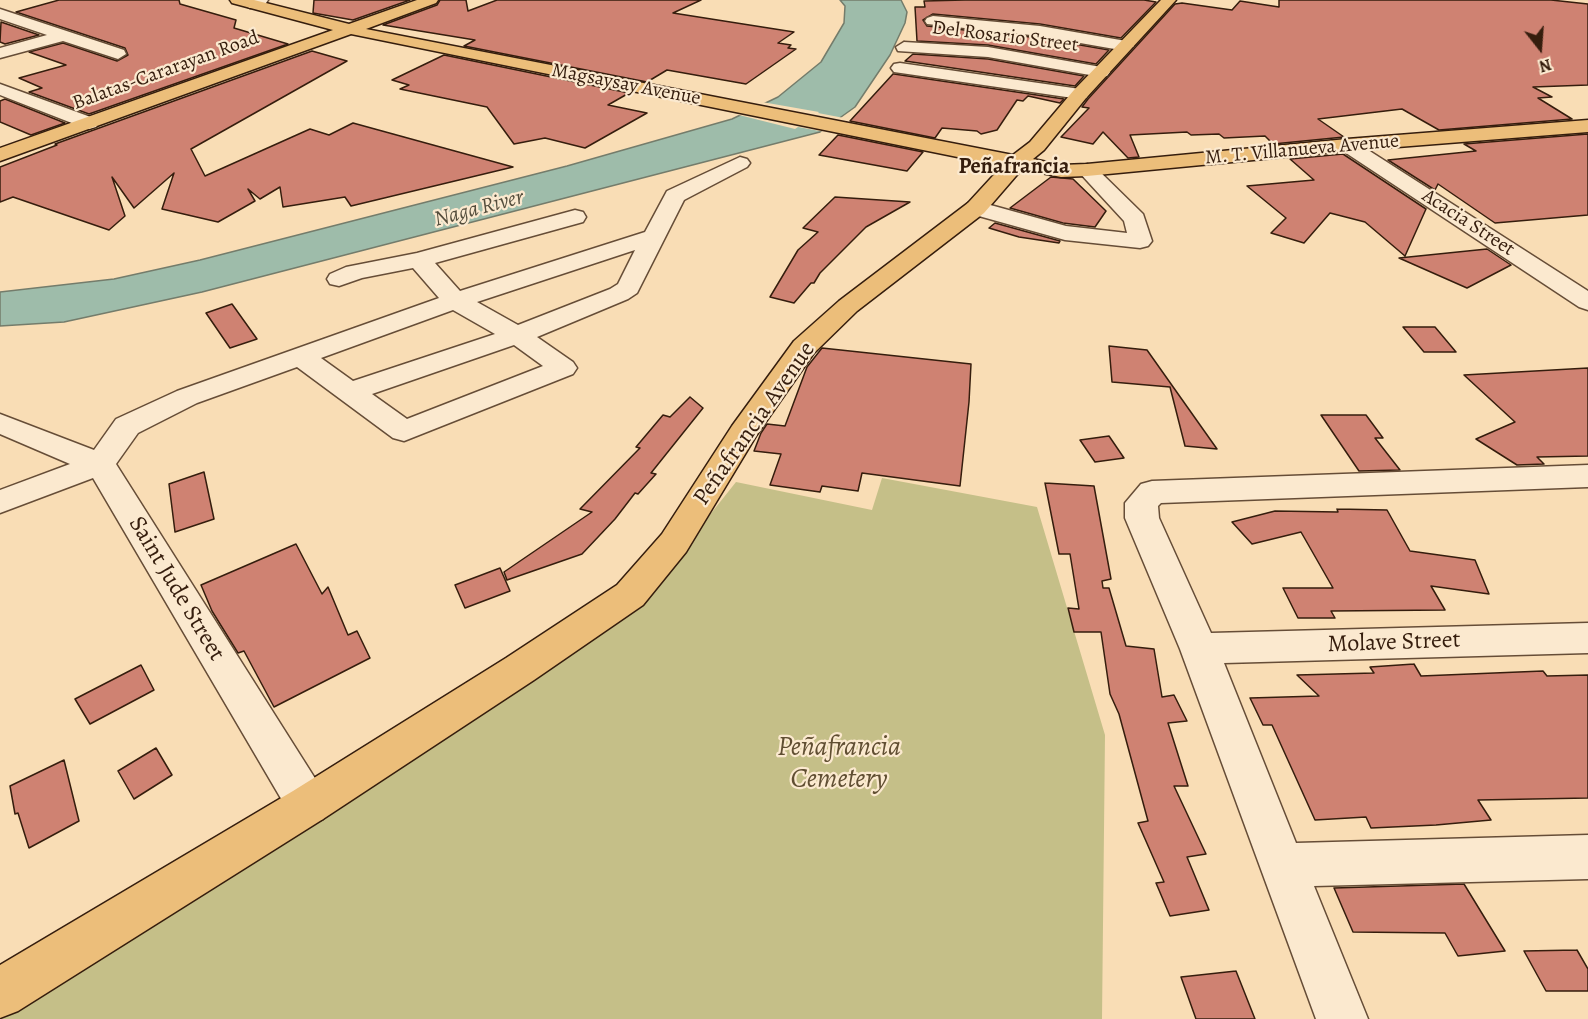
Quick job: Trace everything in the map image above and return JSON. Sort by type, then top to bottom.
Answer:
[{"type":"main road","name":"Balatas-Cararayan Road","points":[[0,155],[431,0]]},
{"type":"main road","name":"Peñafrancia Avenue","points":[[0,993],[308,805],[520,669],[630,595],[674,543],[743,433],[804,347],[848,306],[976,208],[1016,163],[1037,146],[1080,94],[1169,0]]},
{"type":"main road","name":"Magsaysay Avenue","points":[[249,1],[348,29],[1016,163]]},
{"type":"main road","name":"M. T. Villanueva Avenue","points":[[1016,163],[1061,171],[1087,170],[1347,145],[1588,126]]},
{"type":"street","points":[[0,7],[20,2]]},
{"type":"street","points":[[0,14],[118,54]]},
{"type":"street","points":[[933,21],[1040,31],[1126,46]]},
{"type":"street","points":[[0,53],[62,36]]},
{"type":"street","name":"Del Rosario Street","points":[[904,47],[988,52],[1101,72]]},
{"type":"street","points":[[900,69],[1080,94]]},
{"type":"street","points":[[0,89],[89,123]]},
{"type":"street","name":"Acacia Street","points":[[1347,145],[1588,302]]},
{"type":"street","points":[[351,392],[517,335],[620,294],[628,288],[675,196],[740,163]]},
{"type":"street","points":[[976,208],[1065,233],[1140,242],[1135,219],[1087,170]]},
{"type":"street","points":[[339,279],[355,272],[418,260],[575,217]]},
{"type":"street","points":[[0,502],[100,464],[128,426],[187,397],[455,301],[653,237]]},
{"type":"street","points":[[299,355],[404,431],[563,368],[517,335],[455,301],[418,260]]},
{"type":"street","points":[[0,423],[100,464]]},
{"type":"street","name":"Saint Jude Street","points":[[100,464],[308,805]]},
{"type":"street","points":[[1342,1019],[1199,649],[1142,518],[1141,503],[1152,492],[1588,476]]},
{"type":"street","name":"Molave Street","points":[[1199,649],[1588,638]]},
{"type":"street","points":[[1282,865],[1588,856]]},
{"type":"green space","name":"Peñafrancia Cemetery","points":[[882,478],[1037,507],[1105,735],[1102,1019],[0,1019],[0,1015],[645,596],[736,482],[872,510]]},
{"type":"water","name":"Naga River","points":[[840,0],[901,0],[907,12],[905,23],[890,55],[855,107],[820,132],[202,292],[64,322],[0,326],[0,292],[114,279],[200,260],[567,166],[732,119],[778,97],[821,62],[844,23],[845,6]]},
{"type":"pier","points":[[762,102],[844,118],[825,132],[798,127],[795,129],[735,114]]},
{"type":"building","points":[[59,0],[179,0],[180,4],[236,20],[234,28],[288,44],[89,114],[29,92],[42,88],[19,78],[66,65],[29,52],[63,43],[117,61],[128,55],[125,48],[16,12]]},
{"type":"building","points":[[314,0],[410,0],[353,20],[313,13]]},
{"type":"building","points":[[440,0],[466,0],[468,11],[497,0],[701,0],[673,13],[794,32],[778,43],[791,45],[788,48],[796,49],[746,84],[667,70],[647,82],[464,46],[475,40],[383,25],[437,5]]},
{"type":"building","points":[[1144,0],[1156,2],[1121,38],[1040,24],[933,14],[923,20],[927,26],[1040,38],[1109,50],[1096,64],[988,45],[917,41],[915,7],[925,7],[924,1]]},
{"type":"building","points":[[1279,0],[1551,0],[1588,4],[1588,85],[1533,87],[1552,97],[1538,98],[1572,119],[1439,130],[1402,109],[1318,119],[1344,137],[1273,144],[1265,136],[1224,138],[1219,134],[1191,135],[1187,132],[1130,135],[1139,157],[1128,158],[1103,132],[1093,144],[1061,137],[1089,108],[1082,107],[1088,99],[1175,4],[1232,10],[1240,1],[1279,7]]},
{"type":"building","points":[[1,22],[39,35],[5,44],[0,42]]},
{"type":"building","points":[[312,51],[347,61],[191,149],[205,176],[310,129],[329,135],[353,123],[513,167],[351,206],[345,197],[283,207],[280,187],[260,199],[248,189],[255,201],[218,222],[162,209],[174,173],[134,208],[112,177],[125,216],[109,230],[13,197],[0,202],[0,167],[57,145],[55,144]]},
{"type":"building","points":[[913,54],[988,59],[1084,76],[1075,86],[905,61]]},
{"type":"building","points":[[444,55],[629,93],[608,105],[647,113],[585,148],[545,138],[514,144],[487,107],[400,89],[409,85],[392,80]]},
{"type":"building","points":[[893,74],[1064,99],[1060,103],[1028,96],[1023,101],[1017,100],[997,130],[981,134],[977,131],[942,128],[935,138],[850,121]]},
{"type":"building","points":[[5,99],[65,123],[31,135],[0,122],[0,101]]},
{"type":"building","points":[[1588,134],[1588,215],[1495,223],[1438,184],[1435,190],[1388,160],[1476,151],[1464,144]]},
{"type":"building","points":[[838,135],[923,152],[907,171],[819,155]]},
{"type":"building","points":[[1343,154],[1426,209],[1405,256],[1365,222],[1330,213],[1304,243],[1271,233],[1286,218],[1247,186],[1314,180],[1290,159]]},
{"type":"building","points":[[1051,177],[1073,179],[1106,211],[1095,227],[1063,223],[1010,208]]},
{"type":"building","points":[[835,197],[910,202],[866,227],[794,303],[770,297],[798,250],[818,232],[803,228]]},
{"type":"building","points":[[995,223],[1060,241],[1059,243],[1019,237],[989,228]]},
{"type":"building","points":[[1487,249],[1511,265],[1467,288],[1399,258]]},
{"type":"building","points":[[232,304],[257,339],[230,348],[206,313]]},
{"type":"building","points":[[1403,327],[1435,327],[1456,352],[1424,352]]},
{"type":"building","points":[[1109,346],[1147,350],[1217,449],[1185,446],[1170,387],[1112,382]]},
{"type":"building","points":[[822,348],[971,364],[960,486],[862,473],[858,491],[822,486],[820,492],[770,485],[781,454],[754,451],[767,424],[785,426],[807,367]]},
{"type":"building","points":[[1588,368],[1588,456],[1537,457],[1544,464],[1517,465],[1476,439],[1515,422],[1464,375]]},
{"type":"building","points":[[690,397],[703,408],[651,473],[656,474],[638,494],[635,493],[615,519],[582,554],[507,580],[504,572],[592,512],[580,509],[640,448],[636,447],[663,415],[670,417]]},
{"type":"building","points":[[1321,415],[1366,415],[1383,438],[1375,438],[1400,470],[1359,471]]},
{"type":"building","points":[[1109,436],[1124,458],[1095,462],[1080,440]]},
{"type":"building","points":[[204,472],[214,519],[175,532],[169,484]]},
{"type":"building","points":[[1045,483],[1094,486],[1111,579],[1102,581],[1103,588],[1109,588],[1126,646],[1154,649],[1162,697],[1174,695],[1187,721],[1168,723],[1188,786],[1174,786],[1206,854],[1187,857],[1209,910],[1170,916],[1156,883],[1164,882],[1138,823],[1148,821],[1119,714],[1110,694],[1101,632],[1074,632],[1068,608],[1079,609],[1070,554],[1059,554]]},
{"type":"building","points":[[1337,509],[1387,510],[1410,551],[1475,560],[1489,594],[1431,586],[1445,610],[1331,611],[1335,618],[1298,618],[1283,588],[1333,588],[1301,532],[1252,544],[1232,522],[1275,511],[1338,512]]},
{"type":"building","points":[[296,544],[322,594],[328,587],[348,635],[357,631],[370,658],[274,707],[244,651],[238,653],[212,611],[201,585]]},
{"type":"building","points":[[500,568],[510,591],[465,608],[455,585]]},
{"type":"building","points":[[1414,664],[1421,676],[1543,671],[1547,676],[1588,675],[1588,798],[1478,800],[1491,820],[1436,825],[1371,828],[1366,817],[1315,820],[1272,725],[1263,725],[1250,698],[1319,696],[1297,675],[1374,673],[1370,667]]},
{"type":"building","points":[[141,665],[154,690],[90,724],[75,699]]},
{"type":"building","points":[[156,748],[172,775],[134,799],[118,771]]},
{"type":"building","points":[[64,760],[79,821],[29,848],[18,813],[15,814],[10,786]]},
{"type":"building","points":[[1464,884],[1505,951],[1458,956],[1445,933],[1353,932],[1334,888]]},
{"type":"building","points":[[1577,950],[1588,969],[1588,991],[1546,991],[1524,951]]},
{"type":"building","points":[[1236,971],[1255,1019],[1196,1019],[1181,977]]},
{"type":"district","name":"Peñafrancia","points":[[1014,168]]}]
